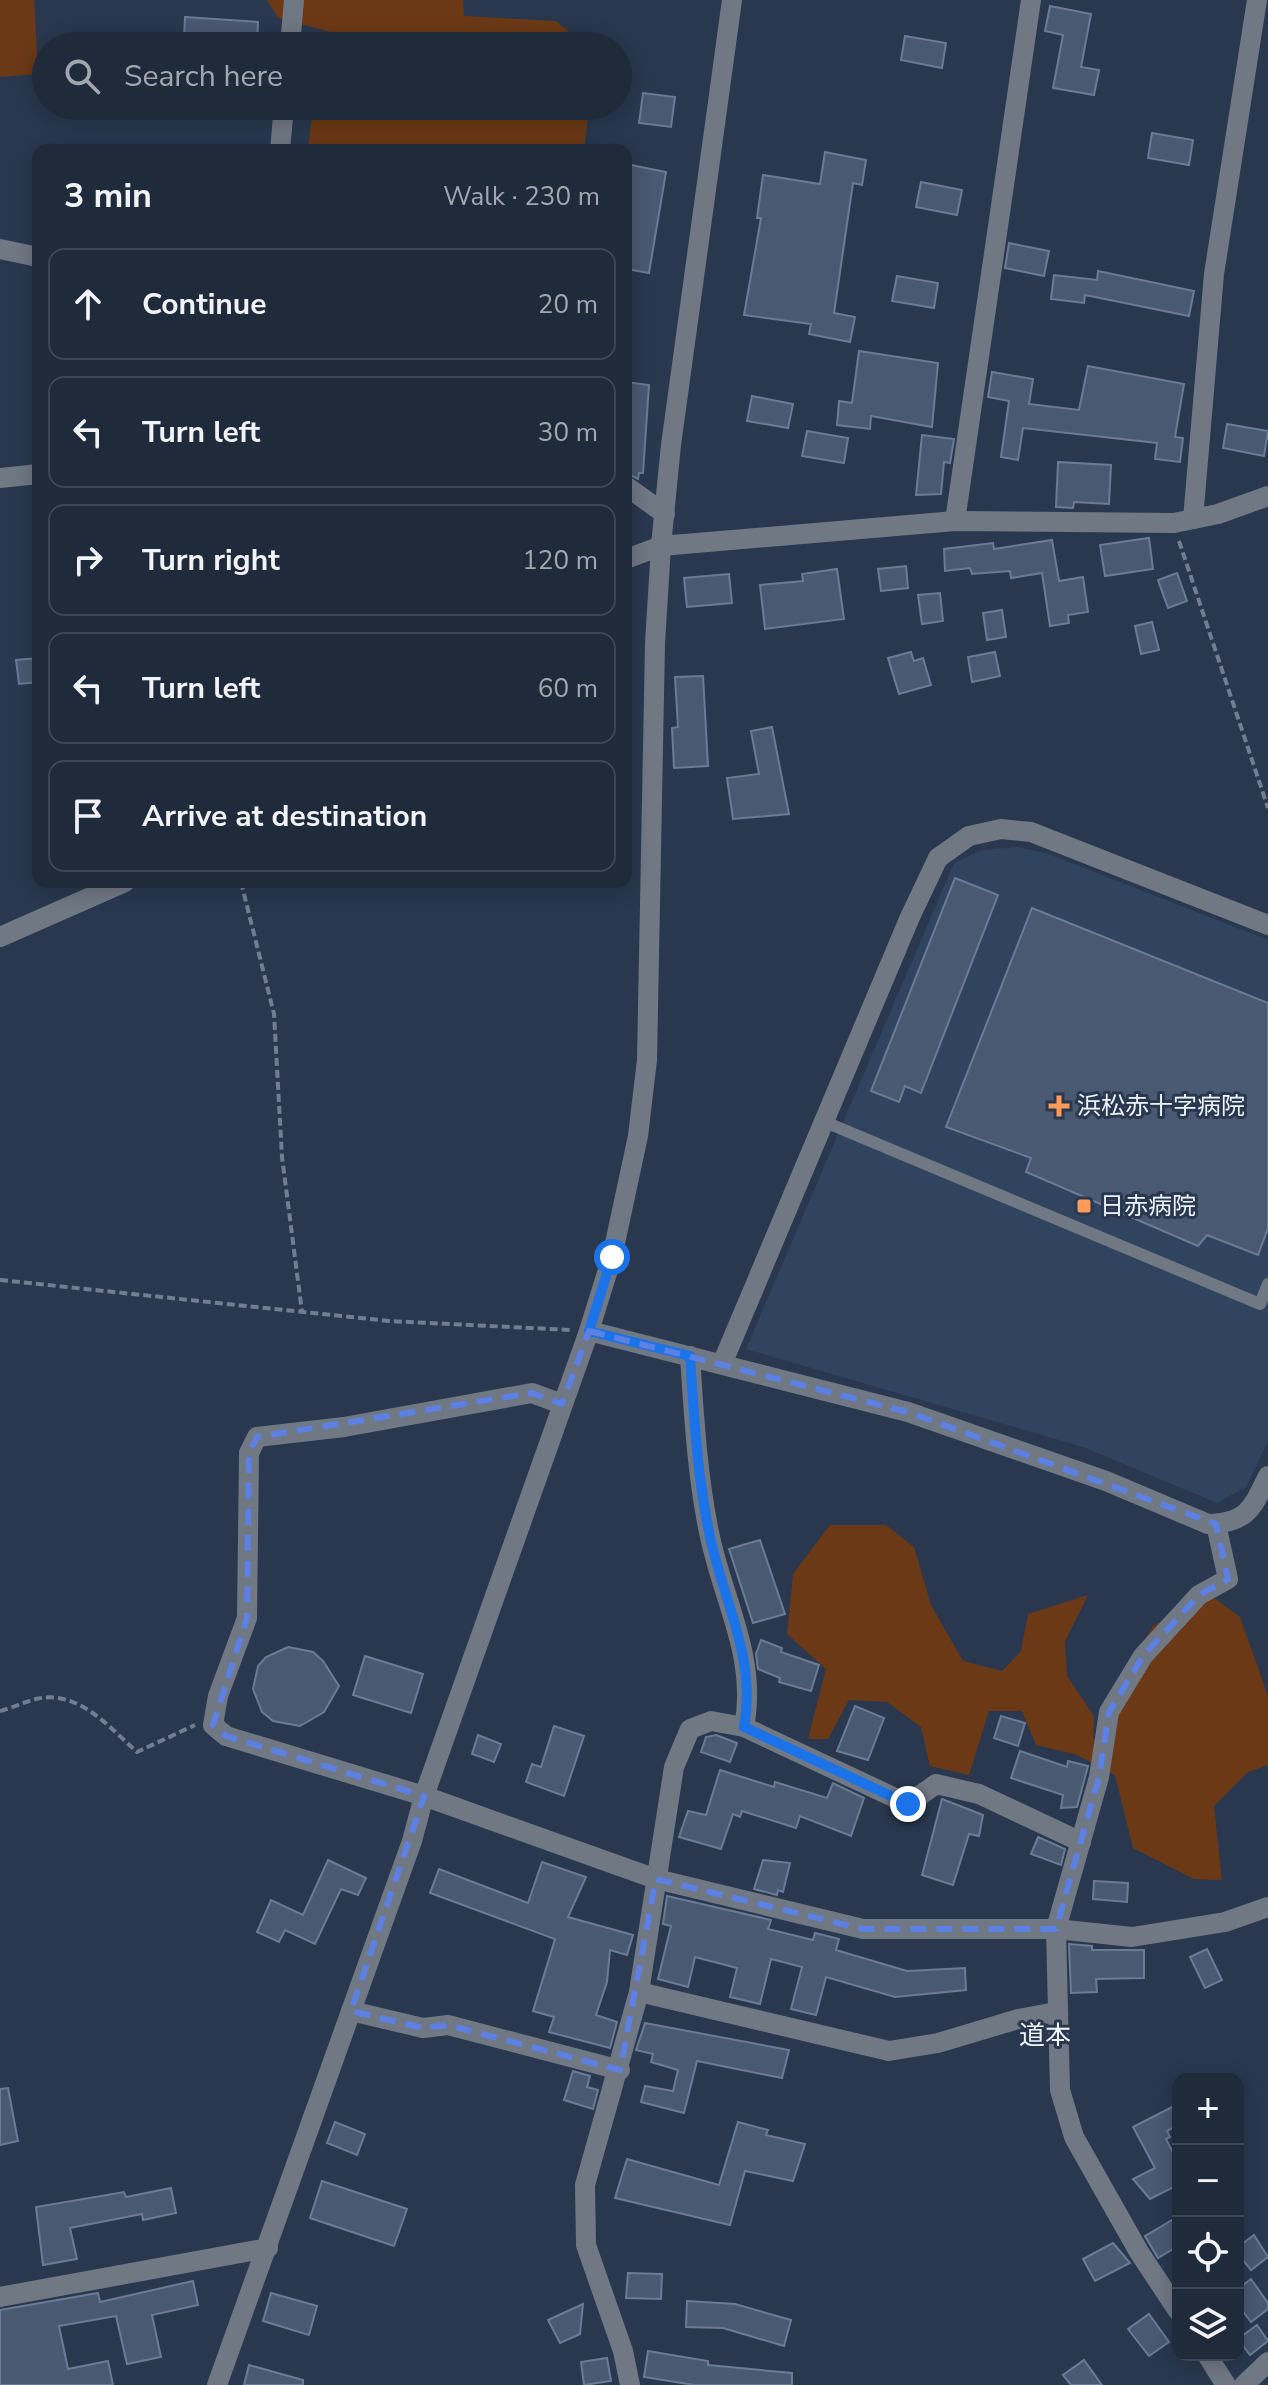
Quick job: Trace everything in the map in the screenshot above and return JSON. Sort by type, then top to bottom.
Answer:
[{"type":"street","points":[[291,32],[294,0]]},
{"type":"street","points":[[217,2385],[351,2011],[589,1331],[612,1257],[638,1136],[647,1060],[655,643],[661,546],[673,429],[732,0]]},
{"type":"street","points":[[955,521],[1031,0]]},
{"type":"street","points":[[1184,521],[1214,274],[1257,0]]},
{"type":"street","points":[[281,144],[283,120]]},
{"type":"street","points":[[0,249],[32,256]]},
{"type":"street","points":[[0,478],[32,476]]},
{"type":"street","points":[[632,490],[665,514]]},
{"type":"street","points":[[632,557],[661,546],[955,521],[1184,521],[1268,496]]},
{"type":"street","points":[[722,1364],[938,858],[969,836],[993,830],[1031,832],[1268,925]]},
{"type":"street","points":[[0,937],[111,888]]},
{"type":"street","points":[[589,1331],[908,1412],[1106,1481],[1212,1524],[1232,1524],[1252,1508],[1268,1476]]},
{"type":"street","points":[[690,1356],[700,1485],[709,1537],[746,1658],[748,1706],[744,1727]]},
{"type":"street","points":[[562,1404],[532,1393],[344,1427],[257,1437],[249,1453],[247,1618],[213,1725],[226,1736],[424,1796],[656,1879],[863,1929],[1056,1929],[1132,1937],[1225,1922],[1268,1907]]},
{"type":"street","points":[[1172,2302],[1139,2252],[1074,2137],[1060,2090],[1056,1929],[1099,1777],[1109,1712],[1143,1656],[1199,1595],[1228,1579],[1212,1524]]},
{"type":"street","points":[[630,2385],[623,2351],[586,2245],[585,2185],[620,2070],[639,1992],[674,1767],[690,1729],[711,1721],[744,1727],[908,1804],[936,1784],[979,1794],[1081,1842]]},
{"type":"street","points":[[639,1992],[889,2051],[938,2043],[1018,2019],[1056,2012]]},
{"type":"street","points":[[351,2011],[423,2028],[448,2025],[620,2070]]},
{"type":"street","points":[[0,2297],[268,2248]]},
{"type":"street","points":[[1211,2361],[1226,2385]]},
{"type":"street","points":[[1244,2385],[1268,2362]]},
{"type":"lane","points":[[825,1122],[1260,1304],[1268,1284]]},
{"type":"path","points":[[1184,521],[1187,573],[1203,610],[1268,808]]},
{"type":"path","points":[[242,888],[274,1014],[282,1157],[302,1312]]},
{"type":"path","points":[[0,1280],[389,1321],[589,1331]]},
{"type":"path","points":[[0,1711],[37,1698],[61,1698],[85,1706],[137,1752],[215,1715]]},
{"type":"highlighted area","points":[[589,1331],[908,1412],[1216,1524],[1228,1579],[1199,1595],[1143,1656],[1109,1712],[1099,1777],[1056,1929],[863,1929],[656,1879],[620,2070],[448,2025],[423,2028],[351,2011],[424,1796],[226,1736],[213,1725],[247,1618],[249,1453],[257,1437],[532,1393],[562,1404]]},
{"type":"shaded area","points":[[0,0],[34,0],[36,32],[32,32],[32,74],[0,77]]},
{"type":"shaded area","points":[[267,0],[463,0],[464,16],[556,21],[569,32],[330,32],[278,18]]},
{"type":"shaded area","points":[[311,120],[587,120],[585,144],[309,144]]},
{"type":"shaded area","name":"浜松赤十字病院","points":[[1017,847],[1046,853],[1268,940],[1268,1441],[1246,1487],[1217,1503],[1083,1447],[746,1349],[954,863],[982,850]]},
{"type":"shaded area","points":[[830,1525],[886,1525],[914,1547],[931,1605],[963,1661],[1002,1671],[1021,1651],[1028,1614],[1088,1595],[1065,1641],[1067,1676],[1094,1716],[1093,1739],[1106,1743],[1126,1672],[1153,1626],[1209,1594],[1240,1617],[1268,1696],[1268,1765],[1248,1772],[1214,1806],[1222,1880],[1194,1879],[1133,1848],[1115,1775],[1077,1755],[1036,1745],[1022,1711],[989,1711],[969,1775],[930,1766],[921,1727],[887,1702],[849,1700],[828,1739],[808,1739],[826,1669],[787,1634],[793,1574]]},
{"type":"building","points":[[1050,6],[1091,14],[1081,67],[1099,70],[1094,95],[1053,88],[1063,35],[1045,31]]},
{"type":"building","points":[[185,17],[258,22],[258,32],[184,32]]},
{"type":"building","points":[[905,36],[946,43],[942,68],[901,60]]},
{"type":"building","points":[[643,93],[675,97],[671,127],[639,123]]},
{"type":"building","points":[[1152,133],[1193,140],[1189,165],[1148,158]]},
{"type":"building","points":[[825,152],[866,160],[862,185],[853,183],[834,313],[855,317],[850,342],[809,334],[811,324],[744,315],[761,218],[757,218],[763,175],[820,184]]},
{"type":"building","points":[[632,165],[666,172],[649,273],[632,270]]},
{"type":"building","points":[[921,182],[962,190],[957,215],[916,207]]},
{"type":"building","points":[[1009,243],[1049,251],[1044,276],[1005,268]]},
{"type":"building","points":[[1098,271],[1194,291],[1189,316],[1085,295],[1084,303],[1051,299],[1054,275],[1097,280]]},
{"type":"building","points":[[897,276],[938,283],[934,308],[892,301]]},
{"type":"building","points":[[859,351],[938,363],[932,427],[871,416],[870,429],[837,425],[839,401],[852,403]]},
{"type":"building","points":[[1088,366],[1184,384],[1175,437],[1183,438],[1180,462],[1155,459],[1157,443],[1023,428],[1018,460],[1001,457],[1009,401],[988,397],[992,372],[1033,379],[1029,404],[1079,410]]},
{"type":"building","points":[[632,383],[649,385],[643,473],[639,473],[638,479],[632,476]]},
{"type":"building","points":[[752,396],[793,404],[788,428],[747,421]]},
{"type":"building","points":[[1227,424],[1268,431],[1264,456],[1223,448]]},
{"type":"building","points":[[807,431],[848,438],[844,463],[802,456]]},
{"type":"building","points":[[922,435],[954,439],[950,463],[944,462],[941,494],[916,495]]},
{"type":"building","points":[[1058,462],[1111,465],[1109,504],[1074,502],[1073,508],[1056,507]]},
{"type":"building","points":[[1149,538],[1153,569],[1105,576],[1100,545]]},
{"type":"building","points":[[1052,540],[1059,581],[1083,577],[1088,612],[1068,615],[1069,623],[1050,626],[1042,573],[1011,578],[1010,571],[972,574],[970,568],[945,571],[944,549],[993,543],[994,549]]},
{"type":"building","points":[[906,566],[908,588],[881,591],[878,569]]},
{"type":"building","points":[[837,569],[844,619],[765,629],[760,585],[803,581],[802,574]]},
{"type":"building","points":[[1177,573],[1187,601],[1168,608],[1158,580]]},
{"type":"building","points":[[729,574],[732,603],[687,607],[684,578]]},
{"type":"building","points":[[940,593],[943,621],[922,624],[918,595]]},
{"type":"building","points":[[1002,610],[1006,637],[987,640],[983,613]]},
{"type":"building","points":[[1152,622],[1159,650],[1141,654],[1135,626]]},
{"type":"building","points":[[911,652],[914,661],[923,658],[931,685],[899,694],[888,658]]},
{"type":"building","points":[[995,652],[1000,676],[972,682],[968,657]]},
{"type":"building","points":[[32,659],[32,683],[19,684],[16,660]]},
{"type":"building","points":[[703,676],[708,766],[674,768],[672,728],[678,727],[675,677]]},
{"type":"building","points":[[772,727],[789,814],[733,819],[727,778],[759,774],[751,731]]},
{"type":"building","points":[[955,878],[998,895],[921,1093],[905,1086],[899,1102],[871,1091]]},
{"type":"building","points":[[1032,908],[1268,1003],[1268,1228],[1258,1255],[1207,1235],[1198,1246],[1026,1172],[1031,1158],[946,1127]]},
{"type":"building","points":[[760,1540],[785,1614],[753,1623],[729,1549]]},
{"type":"building","points":[[761,1640],[782,1648],[781,1652],[819,1665],[811,1691],[779,1682],[780,1678],[758,1669],[756,1654]]},
{"type":"building","points":[[288,1647],[313,1652],[323,1661],[339,1686],[324,1712],[300,1726],[273,1721],[262,1712],[253,1689],[258,1666],[266,1657]]},
{"type":"building","points":[[365,1656],[423,1674],[411,1713],[353,1695]]},
{"type":"building","points":[[855,1706],[884,1718],[868,1760],[837,1751]]},
{"type":"building","points":[[1001,1716],[1025,1723],[1018,1746],[994,1738]]},
{"type":"building","points":[[554,1726],[584,1736],[564,1796],[526,1782],[532,1764],[541,1767]]},
{"type":"building","points":[[478,1735],[501,1744],[494,1762],[472,1754]]},
{"type":"building","points":[[716,1735],[737,1743],[730,1762],[701,1752],[706,1737]]},
{"type":"building","points":[[1020,1751],[1067,1767],[1068,1761],[1088,1766],[1077,1807],[1061,1808],[1063,1795],[1011,1778]]},
{"type":"building","points":[[720,1770],[774,1787],[775,1782],[827,1798],[833,1783],[864,1798],[851,1836],[800,1816],[796,1828],[742,1811],[740,1817],[733,1814],[721,1849],[679,1837],[688,1811],[706,1815]]},
{"type":"building","points":[[942,1799],[983,1815],[979,1836],[969,1834],[953,1885],[922,1875]]},
{"type":"building","points":[[1038,1837],[1065,1849],[1061,1865],[1031,1854]]},
{"type":"building","points":[[328,1860],[366,1878],[358,1895],[341,1889],[315,1944],[285,1930],[279,1942],[257,1932],[271,1900],[303,1915]]},
{"type":"building","points":[[763,1860],[790,1863],[783,1892],[778,1890],[777,1895],[754,1889]]},
{"type":"building","points":[[542,1862],[586,1877],[568,1917],[633,1935],[627,1955],[610,1950],[607,1982],[596,2015],[617,2022],[610,2048],[549,2032],[554,2017],[533,2011],[555,1939],[430,1893],[439,1869],[528,1903]]},
{"type":"building","points":[[1094,1881],[1128,1883],[1127,1902],[1093,1899]]},
{"type":"building","points":[[667,1896],[771,1920],[768,1929],[813,1940],[815,1933],[839,1939],[836,1950],[907,1971],[965,1968],[966,1990],[895,1997],[826,1977],[816,2015],[791,2009],[802,1967],[771,1959],[760,2004],[730,1997],[737,1968],[695,1957],[688,1987],[658,1979],[671,1926],[663,1924]]},
{"type":"building","points":[[1069,1944],[1092,1946],[1092,1950],[1144,1950],[1144,1978],[1096,1979],[1097,1992],[1071,1993]]},
{"type":"building","points":[[1207,1949],[1222,1980],[1205,1988],[1190,1957]]},
{"type":"building","points":[[645,2023],[789,2050],[782,2078],[697,2061],[684,2113],[641,2102],[645,2086],[673,2091],[678,2070],[651,2062],[653,2054],[636,2050]]},
{"type":"building","points":[[573,2071],[590,2076],[587,2087],[598,2090],[593,2109],[564,2100]]},
{"type":"building","points":[[8,2088],[18,2141],[0,2145],[0,2089]]},
{"type":"building","points":[[1172,2107],[1172,2128],[1167,2131],[1170,2137],[1166,2139],[1172,2150],[1172,2188],[1150,2199],[1133,2179],[1155,2168],[1133,2127]]},
{"type":"building","points":[[335,2122],[365,2134],[357,2155],[327,2143]]},
{"type":"building","points":[[738,2122],[768,2130],[766,2135],[805,2144],[793,2181],[745,2171],[730,2225],[615,2198],[627,2159],[719,2185]]},
{"type":"building","points":[[322,2181],[407,2209],[394,2246],[310,2218]]},
{"type":"building","points":[[171,2188],[176,2213],[143,2220],[142,2214],[70,2228],[77,2259],[43,2265],[36,2207],[124,2192],[126,2197]]},
{"type":"building","points":[[1172,2220],[1172,2250],[1158,2258],[1145,2236]]},
{"type":"building","points":[[1254,2235],[1268,2257],[1251,2270],[1244,2261],[1244,2242]]},
{"type":"building","points":[[1113,2243],[1130,2263],[1095,2281],[1083,2259]]},
{"type":"building","points":[[628,2273],[662,2274],[661,2299],[626,2298]]},
{"type":"building","points":[[1251,2279],[1268,2303],[1268,2309],[1251,2322],[1244,2313],[1244,2284]]},
{"type":"building","points":[[193,2281],[198,2305],[152,2315],[161,2357],[127,2364],[116,2316],[59,2326],[68,2369],[108,2361],[113,2385],[0,2385],[0,2310],[98,2293],[100,2302]]},
{"type":"building","points":[[271,2293],[317,2306],[309,2335],[263,2321]]},
{"type":"building","points":[[687,2301],[735,2304],[791,2320],[784,2346],[723,2328],[686,2327]]},
{"type":"building","points":[[583,2304],[580,2334],[560,2343],[548,2320]]},
{"type":"building","points":[[1149,2314],[1169,2342],[1149,2356],[1128,2329]]},
{"type":"building","points":[[1257,2325],[1268,2341],[1250,2355],[1244,2347],[1244,2335]]},
{"type":"building","points":[[648,2351],[708,2361],[708,2365],[792,2373],[792,2385],[694,2385],[644,2377]]},
{"type":"building","points":[[607,2358],[611,2381],[584,2385],[581,2362]]},
{"type":"building","points":[[1084,2360],[1102,2385],[1071,2385],[1063,2375]]},
{"type":"building","points":[[249,2365],[303,2380],[303,2385],[244,2385]]},
{"type":"place","name":"浜松赤十字病院","points":[[1059,1106]]},
{"type":"place","name":"日赤病院","points":[[1084,1206]]},
{"type":"district","name":"道本","points":[[1045,2035]]},
{"type":"route","points":[[612,1257],[589,1331],[690,1356],[700,1485],[709,1537],[746,1658],[748,1706],[744,1727],[908,1804]]}]
